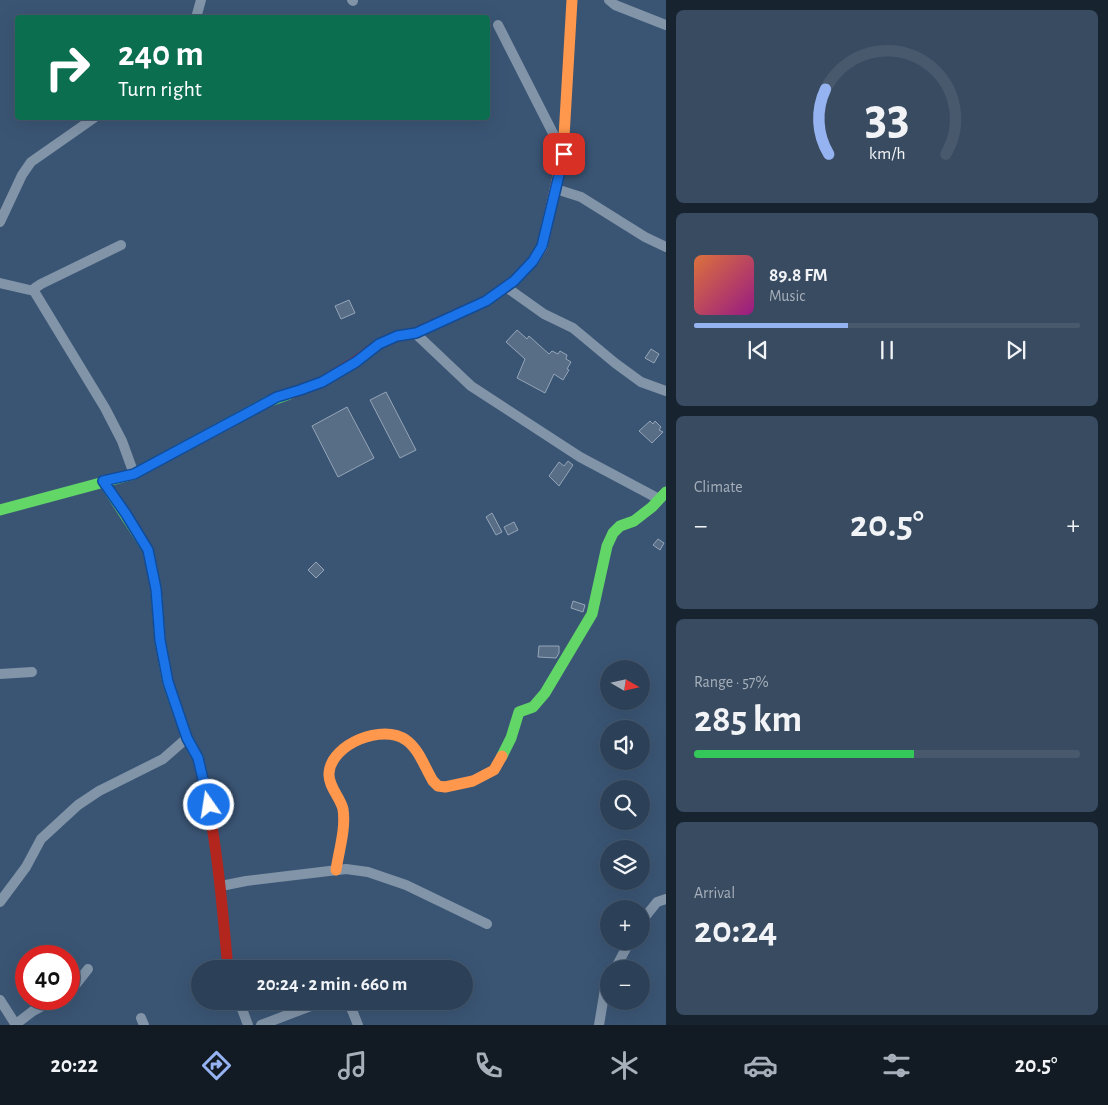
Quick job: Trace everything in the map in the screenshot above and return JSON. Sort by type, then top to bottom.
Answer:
[{"type":"street","points":[[197,15],[201,0]]},
{"type":"street","points":[[0,510],[134,474],[277,397],[322,382],[356,362],[379,344],[397,336],[416,333],[486,301],[514,281],[533,261],[542,246],[564,154],[572,0]]},
{"type":"street","points":[[609,0],[615,5],[666,25]]},
{"type":"street","points":[[498,25],[564,154]]},
{"type":"street","points":[[0,222],[22,175],[31,162],[91,120]]},
{"type":"street","points":[[556,189],[581,197],[645,237],[666,246]]},
{"type":"street","points":[[34,291],[41,284],[121,245]]},
{"type":"street","points":[[0,283],[34,291],[104,408],[122,442],[134,474]]},
{"type":"street","points":[[506,287],[544,314],[574,328],[641,382],[666,391]]},
{"type":"street","points":[[336,870],[343,820],[342,806],[329,773],[339,753],[352,743],[373,734],[384,732],[405,739],[438,786],[445,787],[473,781],[494,770],[511,738],[519,712],[533,707],[546,693],[592,614],[607,546],[613,533],[620,526],[634,521],[652,507],[662,495],[580,457],[471,386],[416,333]]},
{"type":"street","points":[[103,481],[148,550],[156,589],[160,640],[168,682],[187,738],[198,758],[207,796],[221,886],[227,960]]},
{"type":"street","points":[[0,674],[32,672]]},
{"type":"street","points":[[0,902],[26,867],[41,840],[78,805],[99,790],[163,759],[187,738]]},
{"type":"street","points":[[221,886],[246,881],[346,869],[368,872],[406,885],[487,924]]},
{"type":"street","points":[[650,910],[656,902],[666,899]]},
{"type":"street","points":[[80,979],[88,969]]},
{"type":"street","points":[[0,1000],[16,1025],[35,1010]]},
{"type":"street","points":[[242,1010],[248,1025]]},
{"type":"street","points":[[261,1025],[300,1010]]},
{"type":"street","points":[[352,1010],[358,1025]]},
{"type":"street","points":[[599,1025],[601,1010]]},
{"type":"building","points":[[349,300],[355,313],[341,319],[335,306]]},
{"type":"building","points":[[517,330],[527,339],[529,336],[549,354],[552,351],[558,354],[560,351],[567,355],[566,359],[571,362],[563,380],[554,374],[545,393],[517,378],[525,359],[506,342]]},
{"type":"building","points":[[651,349],[659,354],[654,363],[645,358]]},
{"type":"building","points":[[386,392],[416,450],[400,458],[370,400]]},
{"type":"building","points":[[347,407],[374,458],[338,477],[312,426]]},
{"type":"building","points":[[650,421],[653,424],[655,421],[661,427],[659,430],[663,432],[652,443],[639,431]]},
{"type":"building","points":[[568,461],[573,465],[559,486],[549,476],[559,462],[564,466]]},
{"type":"building","points":[[492,513],[502,532],[496,535],[486,517]]},
{"type":"building","points":[[514,522],[518,530],[508,535],[504,527]]},
{"type":"building","points":[[658,539],[664,543],[660,550],[653,545]]},
{"type":"building","points":[[316,562],[324,570],[316,578],[308,570]]},
{"type":"building","points":[[573,601],[585,605],[583,612],[571,608]]},
{"type":"building","points":[[539,646],[559,646],[559,653],[556,658],[538,657]]},
{"type":"traffic: fast","points":[[0,510],[134,474],[267,402],[292,393]]},
{"type":"traffic: fast","points":[[103,481],[148,550],[156,589],[160,640],[168,683],[187,738],[198,758],[202,775]]},
{"type":"traffic: fast","points":[[502,756],[511,738],[519,712],[533,707],[545,693],[592,614],[607,546],[613,533],[620,526],[634,521],[652,507],[666,492]]},
{"type":"traffic: slow","points":[[506,287],[533,261],[542,247],[563,154],[572,0]]},
{"type":"traffic: slow","points":[[336,870],[344,817],[343,809],[330,782],[329,773],[332,763],[348,745],[372,735],[396,735],[411,744],[433,781],[438,786],[445,787],[473,781],[494,770],[502,756]]},
{"type":"traffic: jam","points":[[292,393],[322,382],[379,344],[397,336],[415,333],[486,301],[506,287]]},
{"type":"traffic: jam","points":[[202,775],[215,847],[227,960]]},
{"type":"route","points":[[209,805],[198,758],[187,738],[168,682],[160,640],[156,589],[148,550],[103,481],[134,474],[277,397],[322,382],[356,362],[379,344],[397,336],[416,333],[486,301],[506,287],[533,261],[542,246],[564,154]]}]
